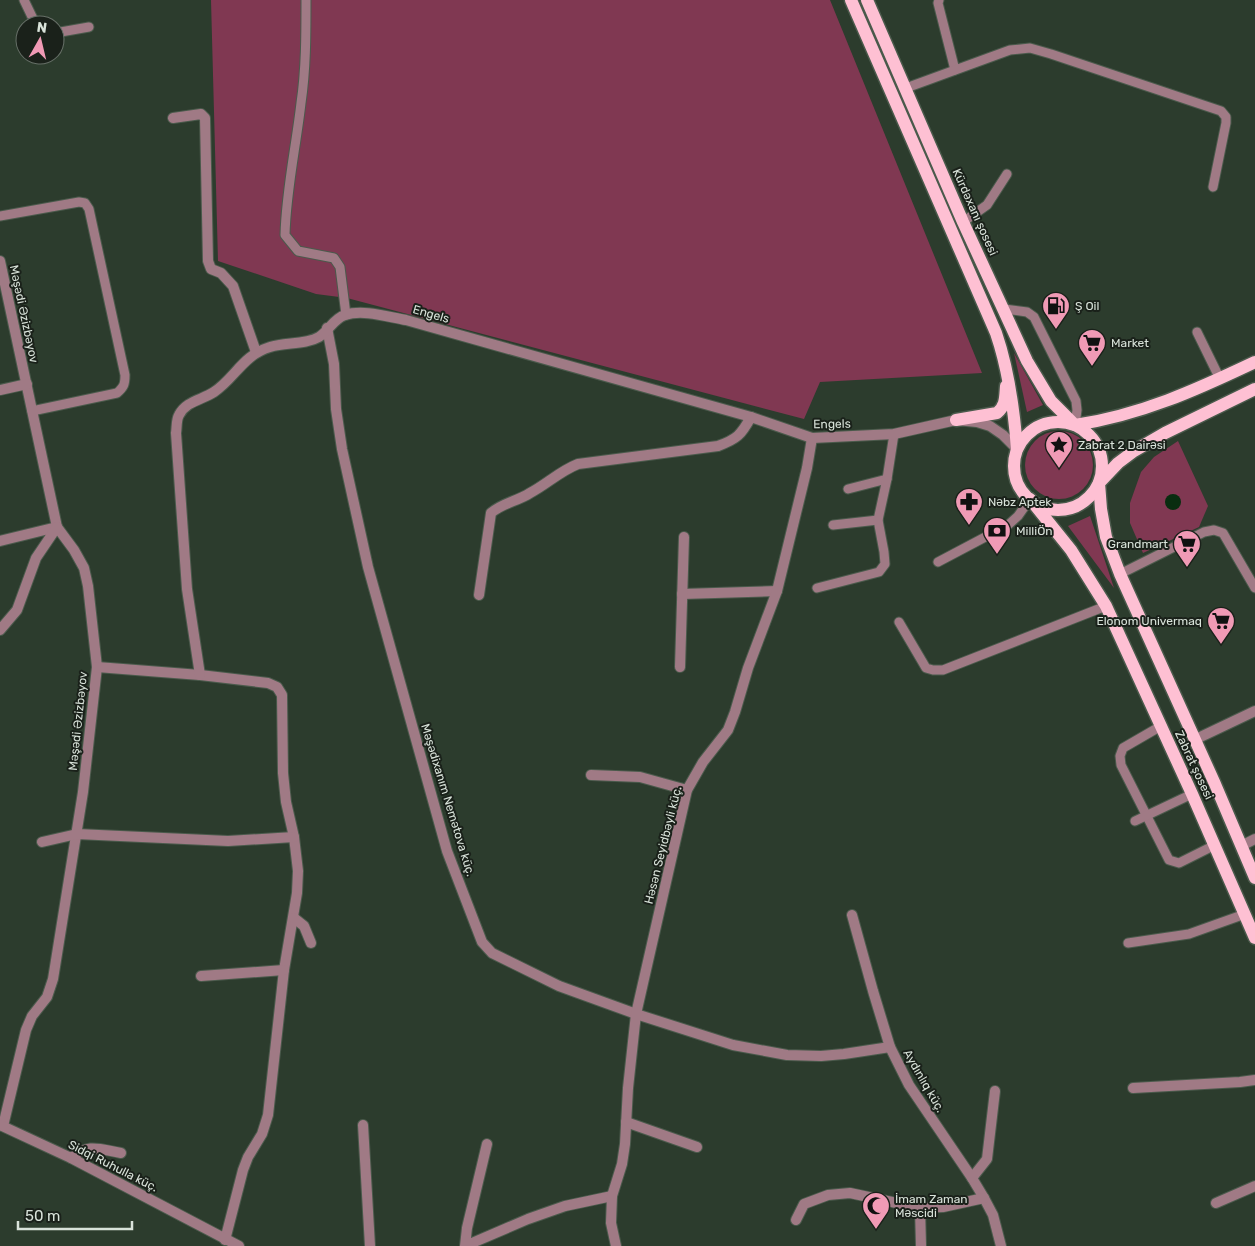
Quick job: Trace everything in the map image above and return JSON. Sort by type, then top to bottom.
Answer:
[{"type":"main road","points":[[851,0],[996,333],[1008,371],[1015,416],[1017,449],[1014,462],[1015,476],[1020,489],[1030,500],[1055,510],[1069,508],[1082,503],[1092,494],[1099,482],[1103,469],[1102,455],[1096,442],[1087,432],[1075,425],[1055,422],[1035,428],[1024,437],[1017,449]]},
{"type":"main road","name":"Kürdəxanı şosesi","points":[[867,0],[963,222],[1027,361],[1051,401],[1075,425]]},
{"type":"main road","points":[[1075,425],[1102,421],[1142,410],[1182,396],[1255,362]]},
{"type":"main road","points":[[956,420],[996,413],[1002,408],[1005,402],[1008,371]]},
{"type":"main road","points":[[1099,482],[1118,463],[1134,451],[1255,389]]},
{"type":"main road","name":"Zabrat şosesi","points":[[1099,482],[1106,538],[1120,574],[1255,878]]},
{"type":"main road","name":"Zabrat şosesi","points":[[1030,500],[1071,550],[1106,606],[1215,845],[1255,938]]},
{"type":"street","points":[[173,118],[201,114],[206,118],[208,261],[211,269],[221,273],[233,286],[256,352]]},
{"type":"street","name":"Məşədi Əzizbəyov","points":[[0,261],[57,527],[74,550],[84,568],[88,586],[96,667],[84,792],[54,979],[47,997],[32,1016],[26,1030],[2,1125]]},
{"type":"street","name":"Engels","points":[[346,315],[360,313],[406,320],[751,417],[812,438],[894,434],[956,420],[977,422],[990,426],[1004,435],[1017,449]]},
{"type":"street","points":[[200,674],[187,589],[177,421],[179,414],[188,404],[214,392],[256,352],[271,346],[307,341],[319,337],[335,321],[346,315]]},
{"type":"street","name":"Məşədixanım Nemətova küç.","points":[[327,328],[334,364],[336,408],[342,449],[368,567],[448,851],[482,942],[492,953],[559,986],[636,1014],[732,1045],[768,1052],[821,1056],[890,1047]]},
{"type":"street","points":[[0,390],[26,384]]},
{"type":"street","points":[[479,595],[491,513],[497,508],[530,494],[565,469],[578,464],[718,446],[736,439],[744,430],[751,417]]},
{"type":"street","name":"Həsən Seyidbəyli küç.","points":[[616,1246],[611,1222],[612,1196],[622,1164],[636,1014],[687,790],[703,762],[728,730],[735,712],[748,668],[777,591],[807,468],[812,438]]},
{"type":"street","points":[[0,541],[57,527]]},
{"type":"street","points":[[0,630],[16,610],[36,558],[57,527]]},
{"type":"street","points":[[680,667],[684,537]]},
{"type":"street","points":[[682,594],[777,591]]},
{"type":"street","points":[[96,667],[200,674],[268,682],[277,687],[282,695],[283,773],[298,870],[297,893],[284,970],[268,1115],[262,1134],[248,1157],[243,1170],[225,1240]]},
{"type":"street","points":[[1194,740],[1255,711]]},
{"type":"street","points":[[591,775],[640,777],[687,790]]},
{"type":"street","points":[[42,842],[77,834],[228,841],[294,837]]},
{"type":"street","points":[[1241,846],[1255,839]]},
{"type":"street","name":"Aydınlıq küç.","points":[[852,915],[890,1047],[909,1085],[984,1198],[993,1215],[1001,1246]]},
{"type":"street","points":[[294,918],[304,926],[311,943]]},
{"type":"street","points":[[201,976],[284,970]]},
{"type":"street","points":[[1133,1088],[1255,1080]]},
{"type":"street","points":[[972,1178],[987,1159],[995,1091]]},
{"type":"street","points":[[626,1122],[697,1147]]},
{"type":"street","points":[[363,1124],[370,1246]]},
{"type":"street","name":"Sidqi Ruhulla küç.","points":[[2,1125],[71,1158],[239,1246]]},
{"type":"street","points":[[487,1144],[467,1228],[465,1246],[528,1219],[565,1206],[612,1196]]},
{"type":"street","points":[[71,1158],[83,1149],[93,1148],[121,1153]]},
{"type":"street","points":[[1216,1203],[1255,1186]]},
{"type":"street","points":[[796,1220],[804,1204],[828,1195],[850,1193],[920,1208],[943,1207],[984,1198]]},
{"type":"street","points":[[920,1208],[921,1246]]},
{"type":"lane","points":[[24,0],[31,15]]},
{"type":"lane","points":[[306,0],[306,48],[302,92],[285,215],[285,236],[298,251],[334,258],[340,267],[346,315]]},
{"type":"lane","points":[[939,0],[938,3],[955,70]]},
{"type":"lane","points":[[65,31],[89,27]]},
{"type":"lane","points":[[906,88],[1010,50],[1030,48],[1221,111],[1226,117],[1226,123],[1213,187]]},
{"type":"lane","points":[[963,222],[987,205],[1006,174]]},
{"type":"lane","points":[[0,216],[79,202],[85,203],[89,209],[125,375],[125,384],[117,393],[32,411]]},
{"type":"lane","points":[[1004,309],[1027,312],[1034,317],[1076,400],[1075,425]]},
{"type":"lane","points":[[1197,332],[1220,378]]},
{"type":"lane","points":[[817,588],[879,572],[885,564],[878,520],[894,434]]},
{"type":"lane","points":[[848,490],[887,479]]},
{"type":"lane","points":[[938,562],[1008,525],[1018,516],[1030,500]]},
{"type":"lane","points":[[833,525],[878,520]]},
{"type":"lane","points":[[1120,574],[1204,532],[1214,530],[1223,533],[1255,588]]},
{"type":"lane","points":[[899,622],[926,668],[943,670],[1106,606]]},
{"type":"lane","points":[[1161,726],[1123,748],[1120,756],[1121,765],[1170,860],[1179,863],[1215,845]]},
{"type":"lane","points":[[1135,821],[1192,794]]},
{"type":"lane","points":[[1128,944],[1189,934],[1245,914]]},
{"type":"shaded area","points":[[211,0],[830,0],[982,373],[820,382],[804,419],[347,298],[316,294],[218,261]]},
{"type":"shaded area","points":[[1014,353],[1043,405],[1027,412]]},
{"type":"shaded area","name":"Zabrat 2 Dairəsi","points":[[1059,431],[1072,434],[1083,441],[1090,452],[1093,465],[1090,478],[1083,489],[1072,496],[1059,499],[1046,496],[1035,489],[1028,478],[1025,465],[1028,452],[1035,441],[1046,434]]},
{"type":"shaded area","points":[[1178,441],[1208,506],[1199,527],[1143,553],[1130,523],[1130,503],[1141,472],[1154,457]]},
{"type":"shaded area","points":[[1173,494],[1179,496],[1181,502],[1179,508],[1173,510],[1167,508],[1165,502],[1167,496]]},
{"type":"shaded area","points":[[1090,516],[1114,588],[1068,526]]},
{"type":"place","name":"Ş Oil","points":[[1056,330]]},
{"type":"place","name":"Market","points":[[1092,367]]},
{"type":"place","name":"Zabrat 2 Dairəsi","points":[[1059,469]]},
{"type":"place","name":"Nəbz Aptek","points":[[969,526]]},
{"type":"place","name":"MilliÖn","points":[[997,555]]},
{"type":"place","name":"Grandmart","points":[[1187,568]]},
{"type":"place","name":"Elonom Univermaq","points":[[1221,645]]},
{"type":"place","name":"İmam Zaman Məscidi","points":[[876,1230]]}]
